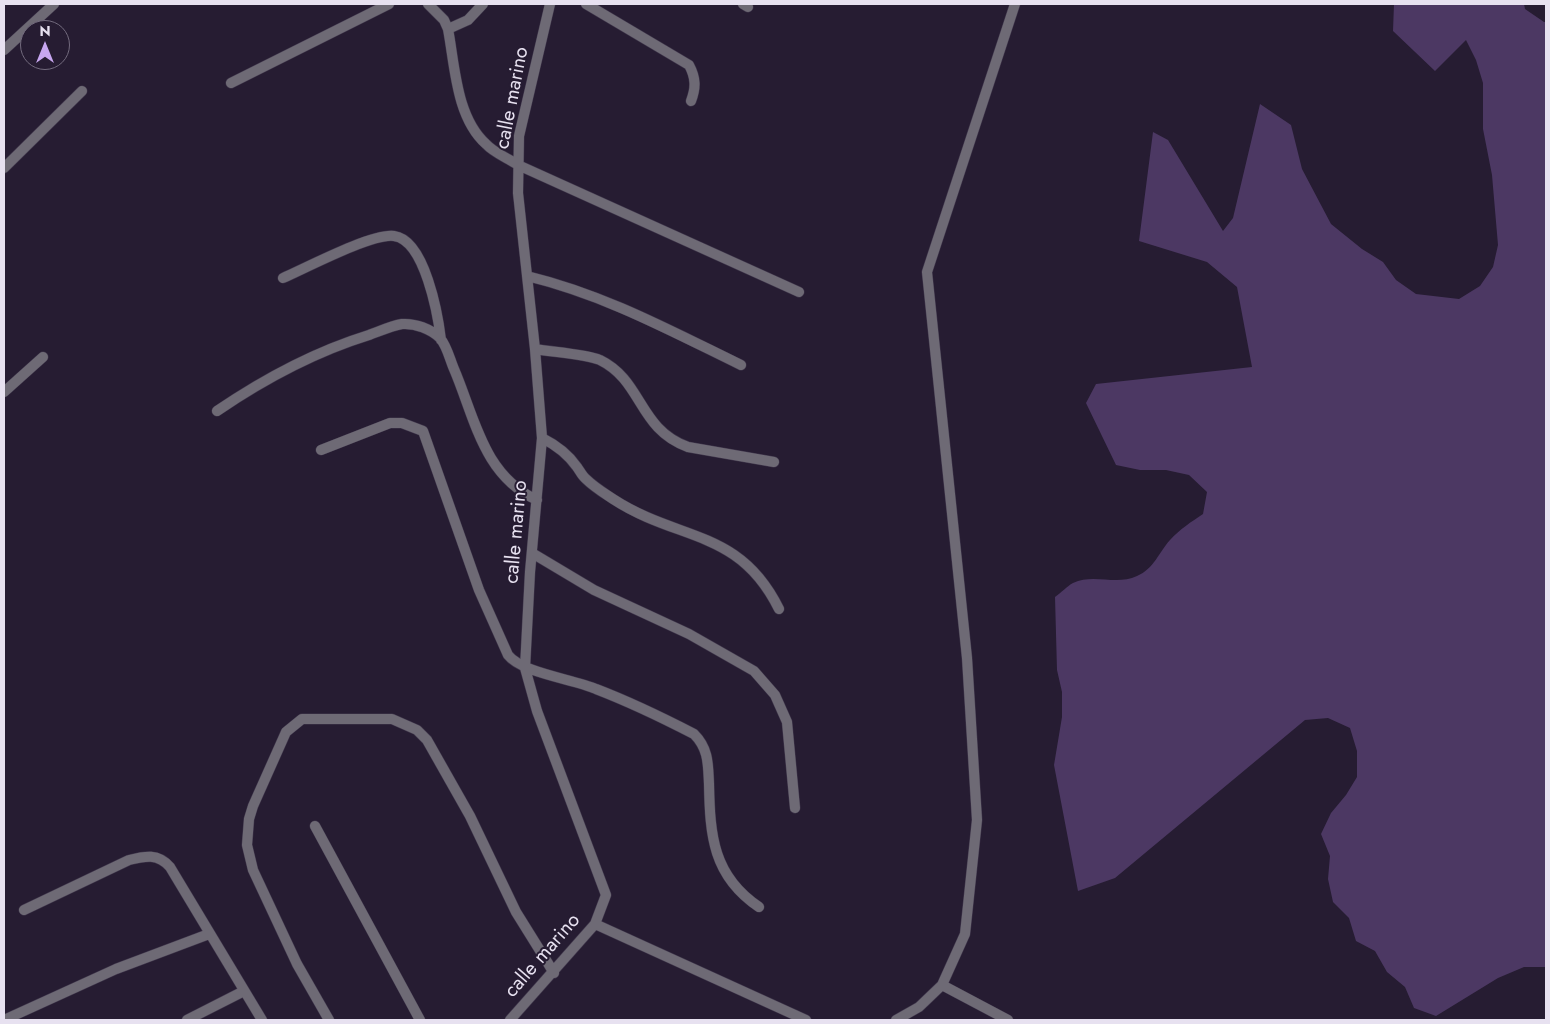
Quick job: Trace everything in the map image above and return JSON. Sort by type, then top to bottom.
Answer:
[{"type":"street","points":[[4,50],[54,4]]},
{"type":"street","points":[[231,83],[389,4]]},
{"type":"street","points":[[428,4],[440,15],[448,29],[461,96],[471,126],[487,146],[518,165],[799,292]]},
{"type":"street","points":[[448,29],[468,20],[483,4]]},
{"type":"street","name":"calle marino","points":[[510,1020],[554,973],[595,924],[606,895],[537,711],[525,668],[542,438],[535,349],[518,193],[519,136],[550,4]]},
{"type":"street","points":[[586,4],[689,65],[695,81],[695,92],[691,101]]},
{"type":"street","points":[[896,1020],[919,1007],[942,985],[965,934],[976,820],[967,658],[927,272],[1015,4]]},
{"type":"street","points":[[4,168],[82,91]]},
{"type":"street","points":[[283,278],[374,239],[395,236],[404,240],[412,249],[425,272],[438,315],[442,340],[477,433],[490,457],[507,480],[515,488],[537,500]]},
{"type":"street","points":[[527,276],[584,291],[611,302],[741,365]]},
{"type":"street","points":[[217,411],[278,374],[337,346],[401,324],[412,324],[432,332],[442,340]]},
{"type":"street","points":[[535,349],[598,360],[614,370],[632,389],[652,422],[666,437],[676,443],[688,447],[774,462]]},
{"type":"street","points":[[4,392],[44,357]]},
{"type":"street","points":[[321,450],[390,424],[402,424],[423,431],[479,590],[508,655],[514,662],[525,668],[595,688],[685,729],[702,742],[708,758],[710,828],[714,847],[722,866],[736,889],[759,907]]},
{"type":"street","points":[[542,438],[569,456],[584,478],[614,500],[640,514],[715,542],[731,551],[760,576],[779,609]]},
{"type":"street","points":[[532,553],[594,590],[689,634],[760,676],[776,695],[787,722],[795,808]]},
{"type":"street","points":[[329,1020],[297,964],[253,870],[248,845],[249,819],[253,806],[286,732],[302,719],[392,719],[417,730],[426,740],[470,816],[516,912],[554,973]]},
{"type":"street","points":[[315,826],[420,1020]]},
{"type":"street","points":[[24,910],[129,860],[147,855],[165,861],[262,1020]]},
{"type":"street","points":[[595,924],[806,1020]]},
{"type":"street","points":[[4,1020],[116,969],[209,934]]},
{"type":"street","points":[[942,985],[1008,1020]]},
{"type":"street","points":[[187,1020],[244,991]]},
{"type":"shaded area","points":[[1394,4],[1524,4],[1525,9],[1546,22],[1546,967],[1524,967],[1498,978],[1436,1016],[1414,1008],[1405,987],[1387,972],[1375,951],[1356,941],[1349,918],[1333,902],[1328,879],[1330,856],[1321,834],[1331,813],[1346,795],[1357,777],[1357,751],[1350,728],[1328,718],[1305,720],[1115,878],[1078,891],[1054,765],[1062,717],[1062,692],[1057,670],[1055,597],[1071,584],[1081,580],[1121,580],[1143,573],[1152,565],[1174,536],[1203,514],[1207,492],[1189,475],[1166,470],[1140,470],[1116,465],[1086,403],[1096,384],[1252,367],[1237,287],[1207,262],[1139,241],[1153,132],[1168,140],[1223,231],[1233,218],[1260,104],[1291,125],[1302,169],[1331,224],[1362,249],[1383,262],[1396,280],[1416,294],[1459,299],[1480,286],[1493,267],[1498,245],[1492,175],[1483,129],[1483,83],[1476,60],[1466,40],[1435,71],[1393,31]]}]
